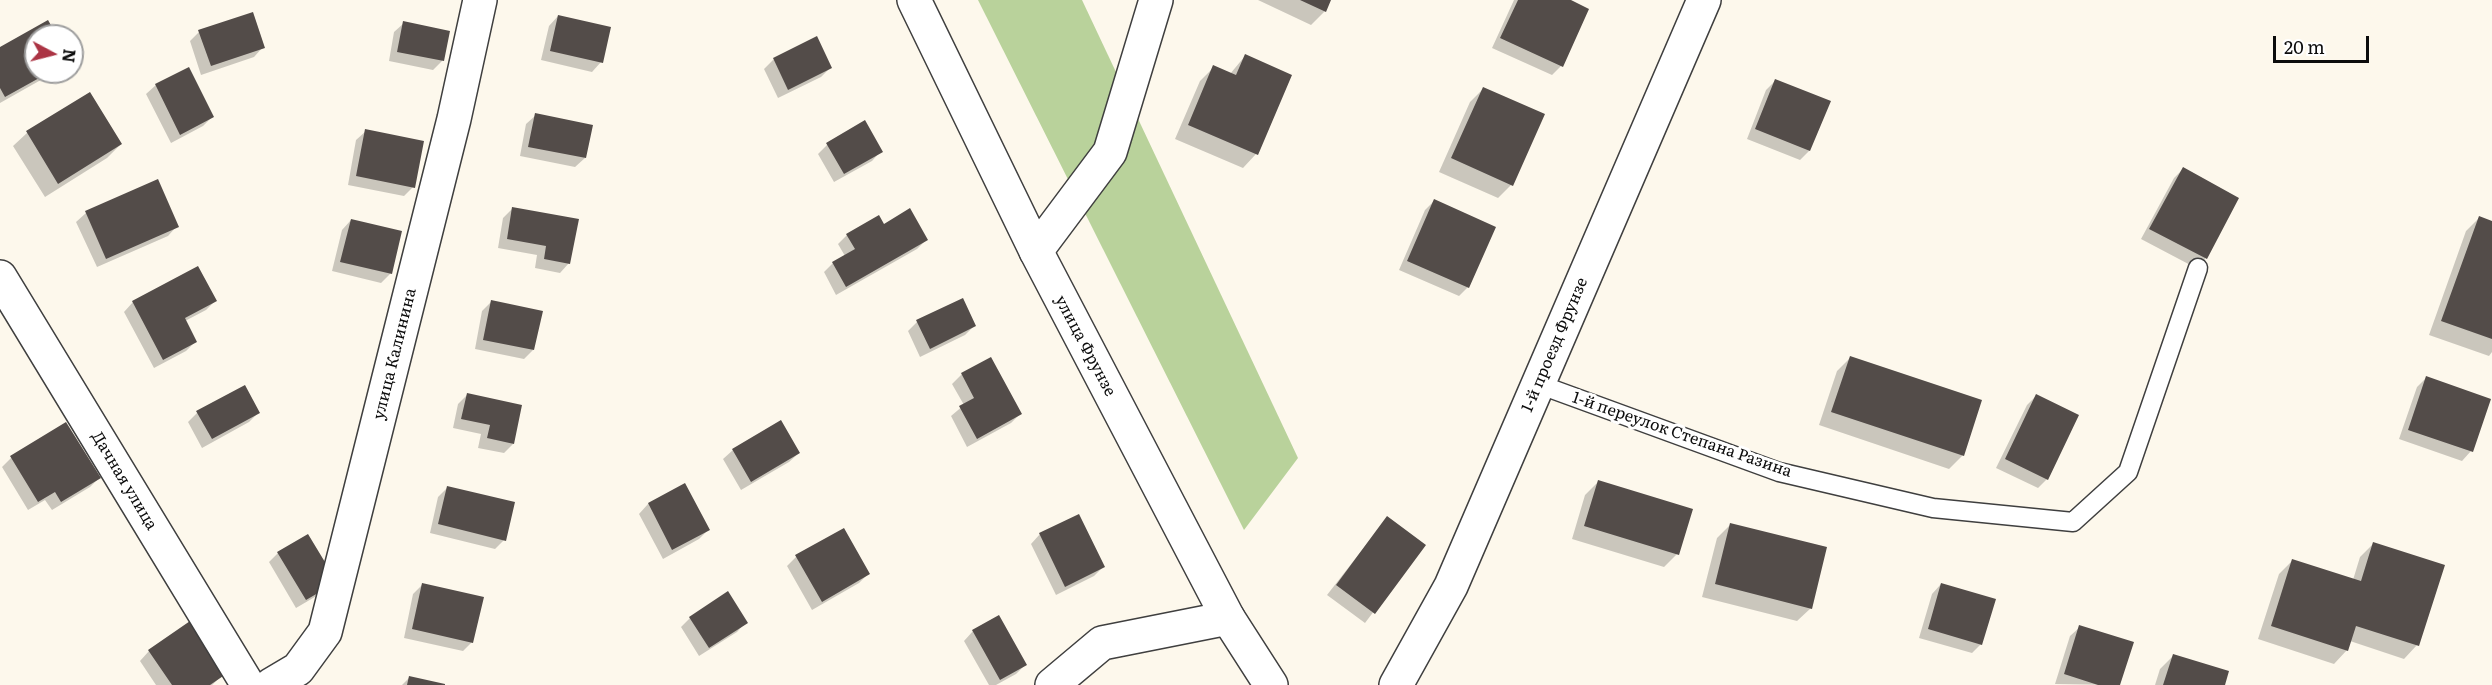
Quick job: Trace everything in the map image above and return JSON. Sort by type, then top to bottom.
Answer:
[{"type":"street","name":"улица Калинина","points":[[271,685],[298,669],[325,632],[454,119],[480,0]]},
{"type":"street","name":"улица Фрунзе","points":[[914,0],[1036,251],[1228,618],[1271,685]]},
{"type":"street","points":[[1036,251],[1110,152],[1156,0]]},
{"type":"street","name":"1-й проезд Фрунзе","points":[[1396,685],[1451,586],[1704,0]]},
{"type":"street","name":"Дачная улица","points":[[0,277],[249,685]]},
{"type":"street","points":[[1052,685],[1102,643],[1228,618]]},
{"type":"lane","name":"1-й переулок Степана Разина","points":[[1538,384],[1779,472],[1933,508],[2073,522],[2128,472],[2198,268]]},
{"type":"green space","points":[[978,0],[1082,0],[1298,458],[1244,530]]},
{"type":"building","points":[[1300,0],[1331,0],[1326,12]]},
{"type":"building","points":[[1518,0],[1571,0],[1589,9],[1563,67],[1500,38]]},
{"type":"building","points":[[253,12],[265,48],[211,66],[198,30]]},
{"type":"building","points":[[558,15],[611,27],[603,63],[550,51]]},
{"type":"building","points":[[403,21],[450,31],[444,61],[397,52]]},
{"type":"building","points":[[24,34],[24,84],[28,84],[5,97],[0,88],[0,47]]},
{"type":"building","points":[[817,36],[832,68],[788,90],[773,58]]},
{"type":"building","points":[[1245,54],[1292,75],[1258,155],[1188,125],[1213,65],[1236,75]]},
{"type":"building","points":[[189,67],[214,117],[180,135],[155,84]]},
{"type":"building","points":[[1775,79],[1831,101],[1810,151],[1755,129]]},
{"type":"building","points":[[1483,87],[1545,114],[1513,186],[1451,158]]},
{"type":"building","points":[[90,92],[122,144],[58,184],[26,131]]},
{"type":"building","points":[[535,113],[593,125],[586,158],[528,147]]},
{"type":"building","points":[[865,120],[883,152],[844,174],[826,143]]},
{"type":"building","points":[[365,129],[424,141],[415,188],[356,176]]},
{"type":"building","points":[[2183,167],[2239,198],[2207,259],[2149,229]]},
{"type":"building","points":[[158,179],[179,227],[106,259],[85,211]]},
{"type":"building","points":[[1434,199],[1496,227],[1469,288],[1407,261]]},
{"type":"building","points":[[512,207],[579,219],[570,264],[544,259],[546,246],[507,239]]},
{"type":"building","points":[[910,208],[928,240],[846,287],[832,262],[855,249],[846,234],[879,215],[884,224]]},
{"type":"building","points":[[2479,216],[2492,221],[2492,339],[2441,321]]},
{"type":"building","points":[[351,219],[402,231],[392,274],[340,262]]},
{"type":"building","points":[[198,266],[217,301],[185,318],[197,342],[163,360],[132,301]]},
{"type":"building","points":[[963,298],[976,326],[930,349],[916,320]]},
{"type":"building","points":[[491,300],[543,311],[534,350],[483,340]]},
{"type":"building","points":[[1850,356],[1982,400],[1964,456],[1831,412]]},
{"type":"building","points":[[991,357],[1022,414],[977,439],[959,406],[974,398],[961,373]]},
{"type":"building","points":[[2426,376],[2491,399],[2473,452],[2408,430]]},
{"type":"building","points":[[245,385],[260,413],[212,439],[196,411]]},
{"type":"building","points":[[467,393],[522,405],[514,444],[487,438],[490,425],[461,419]]},
{"type":"building","points":[[2036,394],[2079,415],[2048,480],[2005,459]]},
{"type":"building","points":[[781,420],[800,453],[751,482],[732,449]]},
{"type":"building","points":[[66,422],[101,478],[61,502],[55,492],[38,502],[10,456]]},
{"type":"building","points":[[1598,480],[1693,509],[1679,555],[1584,526]]},
{"type":"building","points":[[685,483],[710,530],[672,550],[648,503]]},
{"type":"building","points":[[447,486],[515,502],[506,541],[438,524]]},
{"type":"building","points":[[1079,514],[1105,567],[1065,587],[1039,533]]},
{"type":"building","points":[[1387,516],[1426,545],[1375,614],[1336,585]]},
{"type":"building","points":[[1730,523],[1827,547],[1812,609],[1715,584]]},
{"type":"building","points":[[844,528],[870,574],[822,602],[795,555]]},
{"type":"building","points":[[308,534],[337,582],[306,600],[277,552]]},
{"type":"building","points":[[2373,542],[2445,565],[2419,646],[2356,626],[2348,651],[2271,626],[2292,559],[2361,581]]},
{"type":"building","points":[[422,583],[484,597],[473,643],[412,629]]},
{"type":"building","points":[[1941,583],[1996,599],[1982,645],[1928,629]]},
{"type":"building","points":[[728,591],[748,623],[709,648],[689,617]]},
{"type":"building","points":[[999,615],[1027,665],[1000,680],[972,630]]},
{"type":"building","points":[[193,619],[229,672],[210,685],[172,685],[148,650]]},
{"type":"building","points":[[2079,625],[2134,642],[2120,685],[2098,685],[2064,674]]},
{"type":"building","points":[[2173,654],[2229,671],[2225,685],[2163,685]]},
{"type":"building","points":[[409,676],[445,684],[445,685],[407,685]]}]
